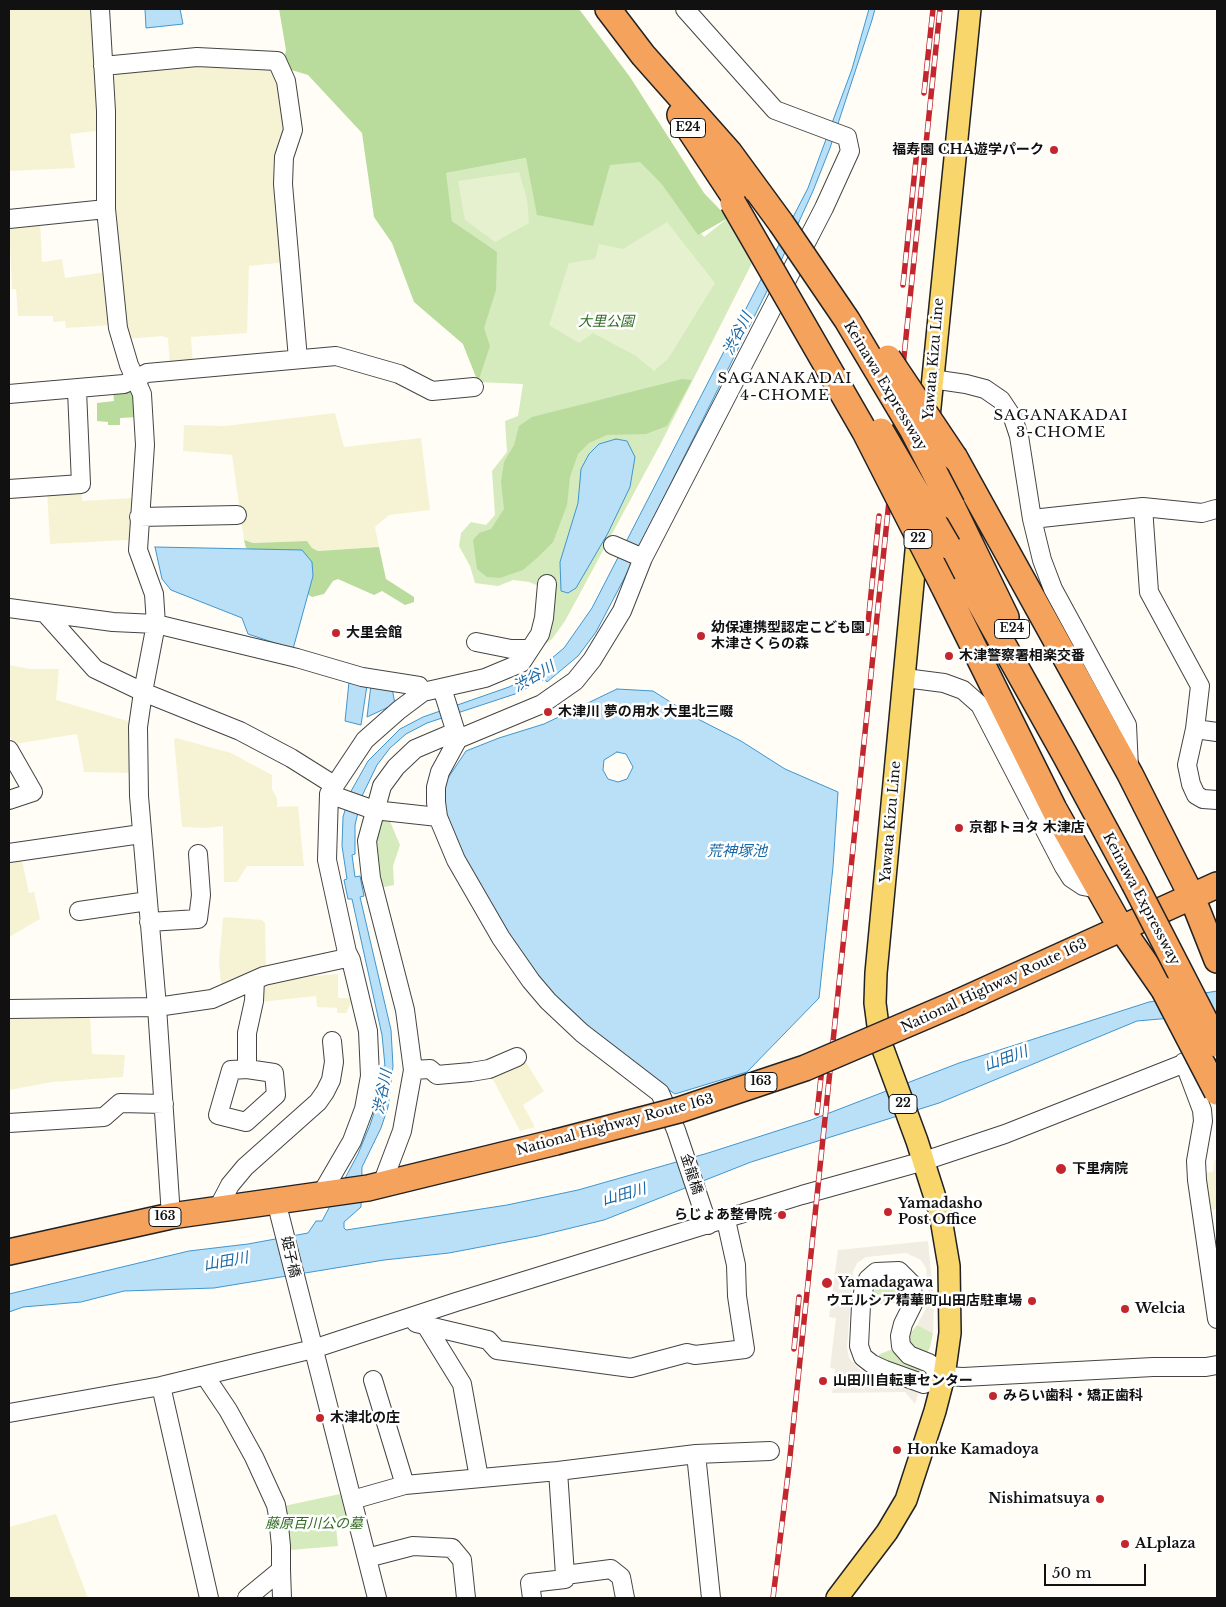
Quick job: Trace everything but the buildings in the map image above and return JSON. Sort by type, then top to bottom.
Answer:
[{"type":"highway","name":"Keinawa Expressway","points":[[608,9],[643,55],[728,152],[781,223],[847,320],[912,429],[952,506],[1012,629],[1065,755]]},
{"type":"highway","name":"Keinawa Expressway","points":[[643,55],[912,481],[1065,755],[1217,1044]]},
{"type":"highway","points":[[734,201],[865,432],[943,585],[1021,745],[1100,892],[1121,928],[1152,961],[1164,990],[1217,1092]]},
{"type":"highway","points":[[781,223],[879,345],[955,458],[1130,774],[1170,853],[1170,880],[1162,899],[1168,908],[1213,951]]},
{"type":"highway","points":[[1170,853],[1200,875],[1217,878]]},
{"type":"highway","points":[[1152,961],[1168,908],[1170,853]]},
{"type":"highway","name":"National Highway Route 163","points":[[9,1252],[171,1216],[375,1186],[679,1110],[806,1068],[959,1002],[1217,885]]},
{"type":"highway","points":[[1100,892],[1125,909],[1168,908]]},
{"type":"highway","points":[[1078,947],[1087,941],[1098,926],[1103,908],[1100,892]]},
{"type":"highway","points":[[1213,951],[1210,915],[1217,900]]},
{"type":"main road","name":"Yawata Kizu Line","points":[[837,1598],[887,1532],[906,1500],[936,1411],[944,1376],[950,1333],[949,1266],[940,1213],[917,1140],[877,1027],[876,973],[932,379],[970,9]]},
{"type":"street","points":[[100,9],[106,111],[106,209],[118,328],[135,380],[142,394],[145,444],[138,550],[154,594],[156,624],[138,727],[141,834],[158,1007],[171,1216]]},
{"type":"street","points":[[375,1186],[402,1131],[413,1070],[405,1010],[367,854],[371,809],[382,786],[396,767],[415,749],[455,732],[542,704],[575,681],[592,660],[622,611],[643,558],[824,208],[850,151],[847,137],[775,110],[685,9]]},
{"type":"street","points":[[103,66],[197,57],[278,61],[286,81],[293,130],[284,157],[283,184],[298,359]]},
{"type":"street","points":[[9,219],[106,209]]},
{"type":"street","points":[[9,394],[77,390],[124,384],[147,373],[336,356],[399,374],[432,391],[474,387]]},
{"type":"street","points":[[932,379],[986,389],[1001,400],[1013,418],[1020,436],[1032,520],[1053,589],[1127,725],[1130,774]]},
{"type":"street","points":[[9,489],[80,484],[77,390]]},
{"type":"street","points":[[1032,520],[1143,507],[1202,513],[1217,508]]},
{"type":"street","points":[[1143,507],[1149,592],[1200,686],[1195,729],[1187,764],[1188,775],[1196,795],[1203,799],[1217,800]]},
{"type":"street","points":[[139,517],[237,515]]},
{"type":"street","points":[[613,545],[643,558]]},
{"type":"street","points":[[322,1195],[352,1141],[364,1109],[370,1076],[368,1031],[351,960],[347,952],[327,860],[333,791],[365,740],[398,710],[423,692],[443,692],[506,671],[521,662],[540,634],[544,618],[547,584]]},
{"type":"street","points":[[9,608],[112,622],[156,624],[297,658],[362,677],[419,686],[423,692]]},
{"type":"street","points":[[45,613],[95,669],[143,692],[240,731],[291,758],[333,791],[371,809],[438,817]]},
{"type":"street","points":[[476,642],[511,649],[529,649]]},
{"type":"street","points":[[905,678],[944,683],[963,690],[980,705],[1071,878],[1083,886],[1100,892]]},
{"type":"street","points":[[443,692],[455,732]]},
{"type":"street","points":[[1195,729],[1217,732]]},
{"type":"street","name":"金龍橋","points":[[455,732],[436,787],[438,817],[456,860],[501,938],[548,1001],[582,1033],[660,1093],[676,1130],[706,1221]]},
{"type":"street","points":[[9,750],[32,792],[9,800]]},
{"type":"street","points":[[11,848],[141,834]]},
{"type":"street","points":[[149,922],[198,920],[201,896],[198,854]]},
{"type":"street","points":[[79,911],[148,901]]},
{"type":"street","points":[[9,1009],[158,1007],[212,999],[255,980],[292,968],[342,959],[347,952]]},
{"type":"street","points":[[247,1069],[247,1033],[254,1001],[255,980]]},
{"type":"street","points":[[217,1210],[230,1185],[245,1167],[318,1102],[325,1092],[331,1080],[334,1062],[332,1041]]},
{"type":"street","points":[[9,1413],[161,1386],[419,1321],[706,1221],[726,1220],[924,1161],[1005,1134],[1217,1050]]},
{"type":"street","points":[[413,1070],[430,1069],[437,1075],[489,1069],[517,1056]]},
{"type":"street","points":[[1184,1062],[1202,1110],[1203,1120],[1196,1161],[1213,1265],[1217,1319]]},
{"type":"street","points":[[9,1123],[104,1117],[120,1103],[164,1104]]},
{"type":"street","name":"姫子橋","points":[[276,1201],[377,1598]]},
{"type":"street","points":[[419,1321],[488,1340],[497,1350],[631,1368],[687,1353],[695,1355],[745,1349],[737,1296],[736,1265],[726,1220]]},
{"type":"street","points":[[944,1376],[930,1363],[908,1355],[901,1346],[900,1336],[903,1324],[913,1304],[912,1284],[899,1271],[876,1272],[868,1279],[864,1286],[861,1305],[859,1346],[863,1357],[879,1368],[924,1384],[944,1376],[963,1377],[1153,1367],[1206,1368],[1217,1364]]},
{"type":"street","points":[[419,1321],[462,1384],[479,1478]]},
{"type":"street","points":[[205,1376],[228,1410],[254,1457],[276,1505],[281,1546],[282,1598]]},
{"type":"street","points":[[372,1380],[404,1484]]},
{"type":"street","points":[[161,1386],[209,1598]]},
{"type":"street","points":[[352,1500],[404,1484],[558,1471],[696,1454],[770,1451]]},
{"type":"street","points":[[696,1454],[711,1598]]},
{"type":"street","points":[[532,1598],[530,1583],[565,1579],[558,1471]]},
{"type":"street","points":[[367,1558],[413,1546],[452,1548],[462,1560],[466,1598]]},
{"type":"street","points":[[247,1598],[281,1570]]},
{"type":"street","points":[[565,1575],[611,1570],[621,1577],[625,1598]]},
{"type":"shaded area","points":[[9,9],[95,9],[96,131],[70,134],[75,168],[9,171]]},
{"type":"shaded area","points":[[195,64],[266,66],[283,82],[290,129],[287,262],[249,266],[247,333],[191,337],[193,366],[170,368],[168,338],[162,336],[126,339],[118,280],[107,81],[116,71]]},
{"type":"shaded area","points":[[40,219],[42,262],[62,259],[65,278],[106,272],[112,325],[66,328],[65,321],[53,322],[53,316],[18,316],[16,289],[12,289],[9,222]]},
{"type":"shaded area","points":[[335,413],[344,447],[421,438],[430,510],[389,515],[375,527],[379,547],[318,551],[312,548],[307,541],[253,543],[244,540],[232,455],[183,451],[184,425],[225,426]]},
{"type":"shaded area","points":[[82,488],[82,501],[132,498],[129,540],[50,544],[47,490]]},
{"type":"shaded area","points":[[9,665],[30,669],[59,669],[56,700],[131,722],[132,773],[84,772],[77,734],[14,744],[9,735]]},
{"type":"shaded area","points":[[174,739],[231,753],[272,775],[272,789],[277,798],[277,807],[298,806],[304,866],[247,866],[237,882],[224,882],[223,826],[206,828],[182,827]]},
{"type":"shaded area","points":[[21,856],[29,893],[34,892],[40,919],[9,937],[9,858]]},
{"type":"shaded area","points":[[223,918],[262,920],[265,923],[266,969],[224,987],[221,983],[219,963]]},
{"type":"shaded area","points":[[292,971],[316,976],[338,974],[338,998],[353,998],[346,1013],[337,1013],[337,1008],[317,1007],[316,996],[261,1002],[263,990],[271,980]]},
{"type":"shaded area","points":[[90,1012],[92,1054],[125,1055],[123,1077],[52,1082],[9,1090],[9,1014]]},
{"type":"shaded area","points":[[520,1060],[525,1061],[544,1091],[523,1105],[535,1127],[520,1131],[490,1074]]},
{"type":"shaded area","points":[[1214,1160],[1217,1160],[1217,1209],[1208,1210],[1204,1173],[1213,1172]]},
{"type":"shaded area","points":[[928,1241],[934,1302],[933,1333],[917,1325],[929,1303],[926,1268],[921,1260],[906,1253],[866,1257],[857,1263],[853,1272],[847,1347],[849,1358],[863,1373],[919,1391],[915,1404],[905,1392],[832,1393],[835,1369],[830,1368],[836,1318],[829,1317],[838,1250]]},
{"type":"shaded area","points":[[56,1514],[88,1598],[9,1598],[9,1527]]},
{"type":"green space","points":[[279,9],[579,9],[630,77],[704,193],[728,218],[698,235],[661,183],[640,162],[610,165],[593,226],[537,215],[526,158],[446,173],[452,221],[497,252],[496,290],[484,328],[490,346],[478,382],[463,344],[414,302],[392,243],[374,217],[362,133],[308,75],[282,67],[286,50]]},
{"type":"green space","name":"大里公園","points":[[610,108],[704,237],[728,218],[752,263],[661,443],[565,621],[552,639],[534,653],[539,586],[529,582],[513,580],[498,586],[475,583],[470,566],[459,546],[461,533],[471,522],[486,525],[495,515],[492,471],[507,452],[505,421],[518,416],[523,384],[478,382],[463,344],[497,253],[452,221],[445,173],[527,158],[544,214],[573,222]]},
{"type":"green space","points":[[519,172],[527,199],[529,223],[495,242],[465,220],[458,181]]},
{"type":"green space","points":[[667,222],[715,283],[668,359],[654,371],[636,356],[593,333],[579,343],[549,325],[569,263],[595,259],[599,244],[623,249]]},
{"type":"green space","points":[[682,379],[692,380],[667,426],[646,434],[607,435],[589,443],[578,454],[570,477],[567,505],[553,542],[537,558],[523,570],[500,578],[487,577],[477,569],[473,540],[479,533],[491,529],[504,509],[501,482],[504,462],[514,445],[519,426],[532,417]]},
{"type":"green space","points":[[127,389],[137,395],[138,417],[120,418],[120,425],[108,425],[108,422],[97,421],[97,403],[114,401],[113,390]]},
{"type":"green space","points":[[244,540],[253,543],[307,541],[312,548],[318,551],[379,547],[386,579],[414,597],[414,602],[405,605],[382,591],[374,595],[338,579],[333,581],[324,594],[312,597],[307,594],[313,576],[285,549],[257,551],[246,548]]},
{"type":"green space","points":[[375,815],[389,819],[400,845],[393,866],[394,885],[379,888],[371,858]]},
{"type":"green space","points":[[894,1281],[904,1287],[905,1299],[901,1302],[879,1304],[870,1299],[881,1282]]},
{"type":"green space","points":[[917,1325],[933,1333],[927,1353],[913,1348],[909,1342],[909,1335]]},
{"type":"green space","points":[[895,1348],[923,1369],[922,1373],[895,1367],[876,1358],[880,1354]]},
{"type":"green space","name":"藤原百川公の墓","points":[[340,1494],[348,1523],[336,1527],[338,1546],[291,1550],[284,1506]]},
{"type":"water","points":[[145,9],[180,9],[183,24],[146,28]]},
{"type":"water","points":[[869,9],[875,9],[872,20],[830,148],[813,191],[769,287],[649,527],[646,537],[596,632],[578,656],[547,682],[545,679],[515,694],[427,723],[406,734],[390,748],[377,765],[362,796],[355,825],[355,854],[352,855],[355,877],[360,876],[364,896],[360,897],[391,1030],[393,1066],[388,1107],[381,1128],[362,1167],[361,1207],[344,1222],[344,1228],[346,1230],[507,1205],[578,1190],[708,1153],[811,1120],[959,1063],[1149,1002],[1217,991],[1217,1014],[1137,1021],[939,1103],[751,1162],[604,1220],[538,1236],[449,1253],[384,1260],[214,1288],[124,1291],[81,1302],[23,1307],[9,1312],[9,1294],[189,1251],[248,1244],[308,1233],[316,1221],[322,1221],[358,1154],[370,1125],[377,1104],[381,1067],[385,1066],[382,1035],[352,899],[348,899],[344,880],[347,879],[342,846],[343,817],[350,793],[368,761],[400,729],[423,717],[509,687],[542,671],[540,668],[564,648],[592,608],[808,188],[852,69]]},
{"type":"water","points":[[616,439],[627,441],[635,457],[630,487],[608,533],[576,588],[568,593],[561,591],[560,562],[578,503],[581,469],[589,454],[599,444]]},
{"type":"water","points":[[155,547],[302,550],[312,562],[313,576],[293,649],[248,634],[242,618],[171,590],[162,579]]},
{"type":"water","points":[[349,682],[367,685],[361,725],[345,721]]},
{"type":"water","points":[[371,685],[392,688],[395,704],[367,717]]},
{"type":"water","name":"荒神塚池","points":[[617,689],[653,691],[694,717],[741,741],[785,769],[838,792],[833,867],[819,998],[747,1072],[675,1094],[623,1058],[548,991],[490,907],[461,853],[442,808],[446,781],[466,751],[544,724]],"holes":[[[617,752],[626,754],[633,767],[627,779],[618,782],[608,779],[603,770],[604,760]]]},
{"type":"railway","points":[[924,93],[933,9]]},
{"type":"railway","points":[[773,1598],[789,1466],[940,9]]},
{"type":"railway","points":[[903,285],[917,150]]},
{"type":"railway","points":[[867,633],[879,516]]},
{"type":"railway","points":[[817,1113],[822,1068]]},
{"type":"railway","points":[[794,1349],[799,1297]]},
{"type":"place","name":"福寿園 CHA遊学パーク","points":[[1054,150]]},
{"type":"place","name":"大里会館","points":[[336,633]]},
{"type":"place","name":"幼保連携型認定こども園 木津さくらの森","points":[[701,636]]},
{"type":"place","name":"木津警察署相楽交番","points":[[949,656]]},
{"type":"place","name":"木津川 夢の用水 大里北三畷","points":[[548,712]]},
{"type":"place","name":"京都トヨタ 木津店","points":[[959,828]]},
{"type":"place","name":"下里病院","points":[[1061,1169]]},
{"type":"place","name":"Yamadasho Post Office","points":[[888,1212]]},
{"type":"place","name":"らじょあ整骨院","points":[[782,1215]]},
{"type":"place","name":"Yamadagawa","points":[[827,1283]]},
{"type":"place","name":"ウエルシア精華町山田店駐車場","points":[[1032,1301]]},
{"type":"place","name":"Welcia","points":[[1125,1309]]},
{"type":"place","name":"山田川自転車センター","points":[[823,1381]]},
{"type":"place","name":"みらい歯科・矯正歯科","points":[[993,1396]]},
{"type":"place","name":"木津北の庄","points":[[320,1418]]},
{"type":"place","name":"Honke Kamadoya","points":[[897,1450]]},
{"type":"place","name":"Nishimatsuya","points":[[1100,1499]]},
{"type":"place","name":"ALplaza","points":[[1125,1544]]},
{"type":"district","name":"SAGANAKADAI 4-CHOME","points":[[785,388]]},
{"type":"district","name":"SAGANAKADAI 3-CHOME","points":[[1061,424]]},
{"type":"water label","name":"渋谷川","points":[[738,334]]},
{"type":"water label","name":"渋谷川","points":[[534,677]]},
{"type":"water label","name":"山田川","points":[[1006,1059]]},
{"type":"water label","name":"渋谷川","points":[[383,1092]]},
{"type":"water label","name":"山田川","points":[[624,1195]]},
{"type":"water label","name":"山田川","points":[[226,1262]]}]
